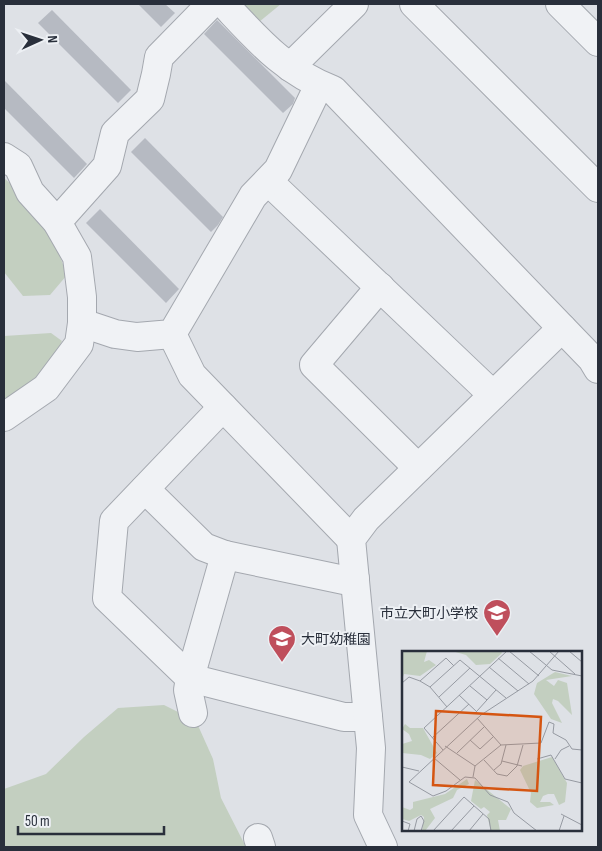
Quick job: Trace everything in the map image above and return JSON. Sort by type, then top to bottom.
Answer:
[{"type":"street","points":[[57,222],[107,166],[115,133],[150,99],[159,57],[210,4]]},
{"type":"street","points":[[224,4],[267,49],[290,67],[319,85],[333,90],[562,328],[596,360]]},
{"type":"street","points":[[290,67],[354,4]]},
{"type":"street","points":[[414,4],[598,188]]},
{"type":"street","points":[[560,4],[598,42]]},
{"type":"street","points":[[172,334],[253,196],[278,170],[319,85]]},
{"type":"street","points":[[4,157],[18,166],[30,192],[57,222],[77,257],[82,297],[82,323],[79,344],[46,388],[4,417]]},
{"type":"street","points":[[268,180],[493,395]]},
{"type":"street","points":[[380,287],[314,365],[418,468]]},
{"type":"street","points":[[82,323],[115,334],[137,337],[172,334]]},
{"type":"street","points":[[351,539],[366,519],[562,328]]},
{"type":"street","points":[[172,334],[192,375],[351,539],[371,748],[368,814],[383,847]]},
{"type":"street","points":[[223,407],[114,521],[106,598],[190,678],[344,717],[368,717]]},
{"type":"street","points":[[145,489],[204,547],[225,555],[344,580],[355,580]]},
{"type":"street","points":[[193,714],[188,690],[190,678],[225,555]]},
{"type":"green space","points":[[242,4],[281,4],[259,22]]},
{"type":"green space","points":[[4,178],[13,186],[51,233],[67,275],[50,295],[23,296],[4,272]]},
{"type":"green space","points":[[51,333],[62,341],[49,368],[4,408],[4,336]]},
{"type":"green space","points":[[164,705],[196,721],[213,759],[221,798],[246,847],[4,847],[4,789],[46,774],[84,737],[118,708]]},
{"type":"building","points":[[138,4],[165,4],[175,13],[161,27]]},
{"type":"building","points":[[52,10],[131,90],[118,103],[38,23]]},
{"type":"building","points":[[217,20],[295,98],[293,104],[283,113],[204,34]]},
{"type":"building","points":[[4,80],[87,164],[74,178],[4,108]]},
{"type":"building","points":[[145,138],[223,217],[211,232],[131,152]]},
{"type":"building","points":[[100,209],[179,289],[166,303],[86,223]]},
{"type":"place","name":"市立大町小学校","points":[[497,637]]},
{"type":"place","name":"大町幼稚園","points":[[282,663]]}]
